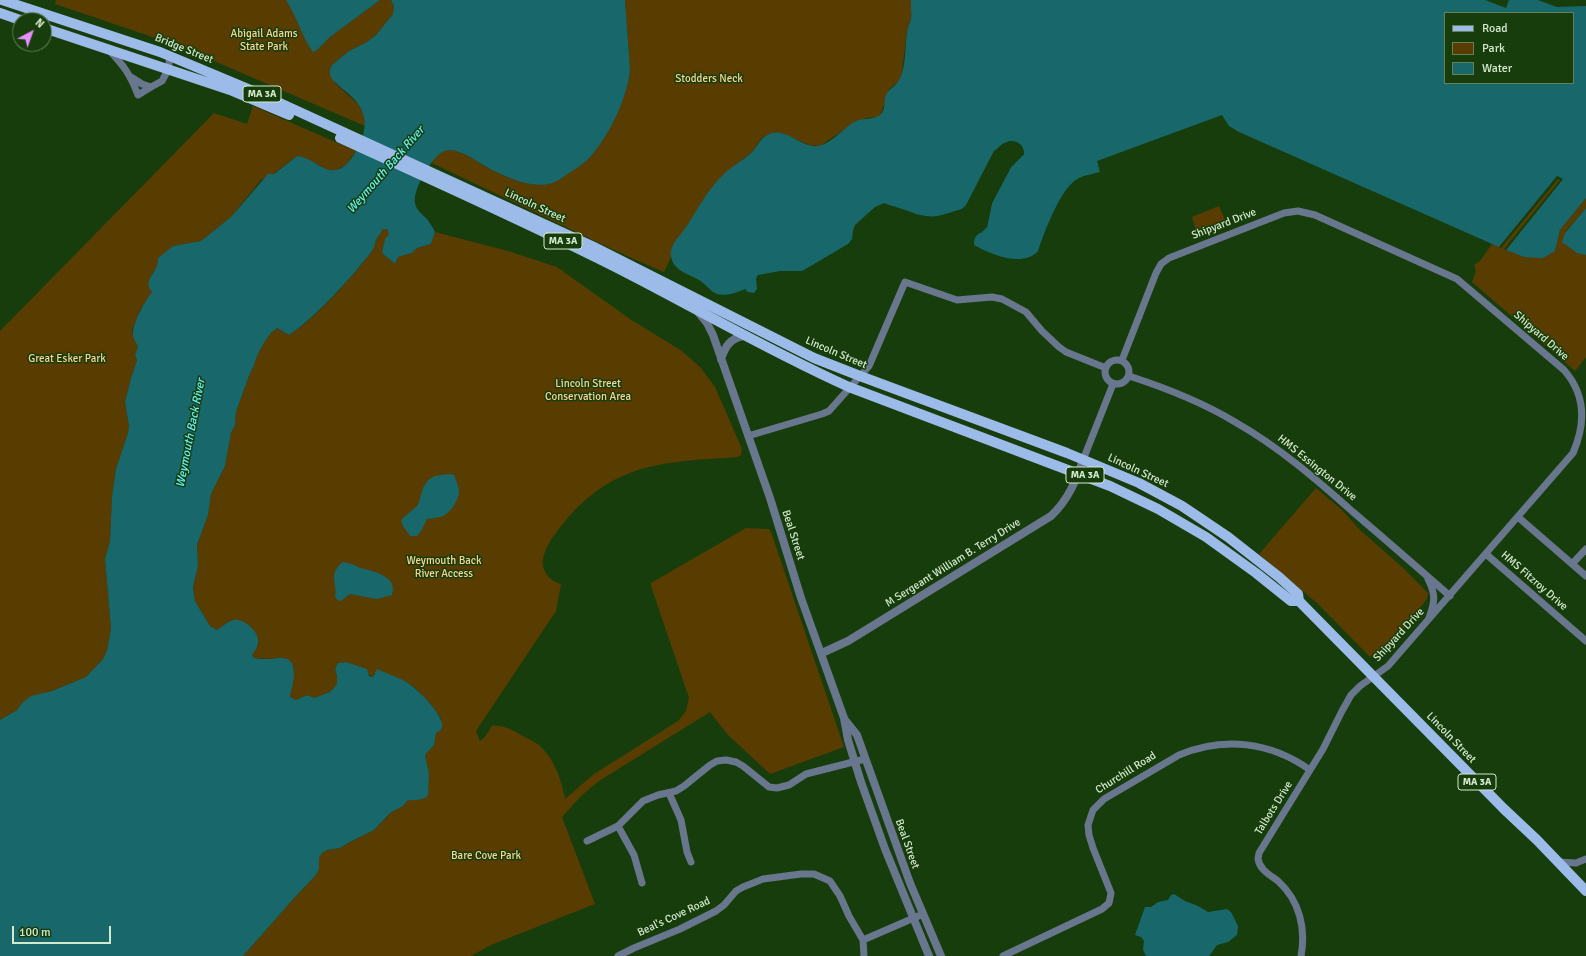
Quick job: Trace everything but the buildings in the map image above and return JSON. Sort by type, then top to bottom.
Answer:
[{"type":"main road","name":"Bridge Street","points":[[2,0],[82,25],[170,56],[258,93],[352,139]]},
{"type":"main road","points":[[0,13],[12,17]]},
{"type":"main road","name":"Bridge Street","points":[[52,31],[255,99],[352,139]]},
{"type":"main road","name":"Lincoln Street","points":[[352,139],[640,270],[808,355],[1083,460],[1154,490],[1200,517],[1279,577],[1298,594],[1299,601],[1504,810],[1586,891]]},
{"type":"main road","name":"Lincoln Street","points":[[432,176],[626,272],[744,336],[816,372],[849,387],[1110,486],[1182,523],[1232,555],[1291,602],[1299,601]]},
{"type":"street","points":[[109,50],[123,65],[131,77],[138,95],[151,86],[162,81],[168,70],[170,56]]},
{"type":"street","points":[[131,77],[142,84],[151,86]]},
{"type":"street","name":"Shipyard Drive","points":[[1122,360],[1156,273],[1162,264],[1169,258],[1284,212],[1298,211],[1315,215],[1447,273],[1466,286],[1573,380],[1583,397],[1585,406],[1584,437],[1573,453],[1450,596],[1388,666],[1374,676]]},
{"type":"street","points":[[748,436],[829,411],[869,366],[905,282],[957,300],[992,297],[1005,300],[1026,312],[1042,331],[1066,352],[1106,368]]},
{"type":"street","name":"Beal Street","points":[[694,309],[707,323],[721,360],[770,498],[801,598],[822,653],[844,718],[848,740],[885,849],[930,956]]},
{"type":"street","points":[[721,360],[723,352],[729,342],[734,338],[744,336]]},
{"type":"street","points":[[1114,360],[1122,360],[1128,366],[1129,376],[1126,382],[1122,384],[1113,384],[1105,375],[1106,368],[1108,364],[1114,360]]},
{"type":"street","name":"HMS Essington Drive","points":[[1129,376],[1200,403],[1259,436],[1302,467],[1450,596]]},
{"type":"street","points":[[1083,460],[1113,384]]},
{"type":"street","name":"M Sergeant William B. Terry Drive","points":[[822,653],[848,640],[1051,516],[1063,503],[1079,473],[1083,460]]},
{"type":"street","points":[[1518,517],[1586,576]]},
{"type":"street","points":[[1572,564],[1586,549]]},
{"type":"street","name":"HMS Fitzroy Drive","points":[[1486,554],[1586,641]]},
{"type":"street","points":[[1426,575],[1434,591],[1433,606],[1427,622]]},
{"type":"street","name":"Talbots Drive","points":[[1301,956],[1303,934],[1301,921],[1296,906],[1281,884],[1261,868],[1258,859],[1264,845],[1323,749],[1351,695],[1360,686],[1374,676]]},
{"type":"street","name":"Beal Street","points":[[844,718],[857,735],[898,850],[941,956]]},
{"type":"street","name":"Churchill Road","points":[[1003,956],[1102,910],[1109,903],[1111,892],[1093,848],[1088,825],[1093,810],[1104,799],[1176,756],[1191,750],[1214,744],[1249,744],[1265,748],[1294,759],[1310,770]]},
{"type":"street","points":[[587,841],[618,826],[643,801],[658,794],[669,793],[684,786],[710,764],[717,761],[726,760],[736,762],[769,787],[777,788],[789,785],[806,774],[865,759]]},
{"type":"street","points":[[669,793],[681,820],[687,852],[691,862]]},
{"type":"street","points":[[618,826],[634,856],[642,883]]},
{"type":"street","points":[[1558,862],[1576,863],[1586,859]]},
{"type":"street","name":"Beal's Cove Road","points":[[618,956],[680,929],[716,911],[724,905],[736,891],[743,887],[763,880],[801,874],[814,874],[830,881],[840,896],[849,916],[863,940],[864,956]]},
{"type":"street","points":[[863,940],[923,914]]},
{"type":"green space","name":"Abigail Adams State Park","points":[[56,0],[286,0],[293,11],[310,48],[316,51],[330,37],[380,0],[391,0],[394,6],[393,14],[376,35],[367,42],[349,51],[330,68],[335,83],[358,104],[363,113],[365,126],[179,46],[55,4]]},
{"type":"green space","name":"Stodders Neck","points":[[625,0],[911,0],[911,17],[907,31],[902,73],[899,81],[889,89],[881,114],[877,117],[867,118],[855,122],[820,146],[809,145],[782,133],[768,134],[761,139],[752,152],[722,176],[672,247],[671,257],[664,272],[599,243],[432,163],[442,152],[447,150],[455,151],[464,154],[486,167],[510,178],[526,183],[542,184],[558,180],[590,157],[604,139],[622,103],[629,79],[630,68]]},
{"type":"green space","name":"Great Esker Park","points":[[253,106],[356,151],[347,164],[337,170],[329,171],[317,164],[297,156],[273,174],[261,180],[231,217],[201,241],[173,246],[150,277],[152,292],[140,310],[132,331],[138,346],[135,355],[137,360],[125,402],[129,426],[116,469],[112,496],[110,541],[105,559],[111,629],[107,650],[103,659],[86,677],[52,691],[40,694],[22,703],[17,710],[0,720],[0,331],[214,113],[247,124]]},
{"type":"green space","points":[[1557,176],[1563,179],[1506,250],[1524,257],[1555,251],[1560,230],[1586,198],[1586,208],[1565,232],[1583,254],[1586,255],[1586,357],[1575,371],[1472,282],[1476,271],[1474,265],[1480,261],[1492,244],[1499,246]]},
{"type":"green space","points":[[1219,206],[1227,224],[1197,235],[1192,217]]},
{"type":"green space","points":[[383,229],[387,229],[390,234],[382,253],[395,264],[398,257],[412,253],[417,248],[431,244],[435,232],[508,251],[557,267],[630,319],[682,351],[701,368],[715,387],[742,449],[741,455],[738,457],[666,464],[644,468],[624,475],[604,486],[585,501],[566,520],[546,548],[543,559],[543,568],[547,575],[553,581],[561,584],[556,611],[476,731],[480,741],[484,738],[492,726],[496,726],[510,729],[538,744],[547,753],[554,765],[560,779],[565,799],[594,774],[678,721],[686,711],[689,698],[651,583],[746,528],[769,529],[771,532],[844,747],[770,774],[727,734],[710,712],[599,781],[582,795],[562,817],[595,904],[491,945],[471,956],[243,956],[316,875],[319,869],[319,858],[322,853],[327,850],[340,848],[374,830],[390,813],[403,806],[408,800],[428,789],[429,774],[425,755],[434,745],[436,733],[442,729],[441,718],[430,703],[415,688],[403,680],[374,673],[373,677],[346,662],[338,663],[335,669],[337,684],[330,692],[314,698],[307,695],[296,700],[290,697],[294,667],[289,661],[284,658],[254,658],[252,655],[259,643],[232,620],[217,630],[210,626],[195,601],[193,587],[198,566],[197,545],[208,515],[211,494],[225,466],[231,433],[235,425],[236,412],[250,373],[264,342],[277,328],[289,335],[322,308],[372,251],[376,240]]},
{"type":"green space","points":[[1316,488],[1342,510],[1359,529],[1402,567],[1428,593],[1427,599],[1378,656],[1369,656],[1318,604],[1259,554]]},
{"type":"water","points":[[286,0],[380,0],[330,37],[316,51],[313,52]]},
{"type":"water","name":"Weymouth Back River","points":[[391,0],[625,0],[630,68],[629,79],[622,102],[605,138],[586,161],[554,182],[545,185],[538,185],[521,182],[498,173],[454,150],[443,151],[437,156],[421,180],[415,197],[417,208],[427,219],[435,232],[431,244],[417,248],[412,253],[398,257],[395,264],[382,253],[385,239],[389,234],[387,229],[383,229],[376,240],[373,250],[364,261],[333,296],[310,318],[289,335],[277,328],[271,333],[266,339],[250,373],[236,412],[235,425],[231,433],[225,466],[211,494],[208,515],[197,545],[198,566],[193,587],[195,601],[210,626],[217,630],[234,620],[238,620],[251,627],[257,635],[258,640],[258,645],[252,655],[254,658],[281,658],[289,660],[292,663],[294,674],[290,697],[296,700],[307,695],[314,698],[330,692],[337,684],[335,669],[338,663],[346,662],[367,669],[369,676],[373,677],[377,669],[408,683],[428,701],[439,715],[442,722],[442,728],[436,733],[434,745],[425,755],[429,774],[428,796],[418,800],[408,800],[403,806],[390,813],[374,830],[340,848],[327,850],[322,853],[319,858],[319,869],[316,875],[243,956],[0,956],[0,720],[17,710],[22,703],[31,696],[52,691],[86,677],[103,659],[107,650],[111,629],[105,559],[110,541],[112,496],[116,469],[129,426],[125,402],[137,360],[135,355],[138,346],[133,337],[133,331],[140,311],[152,292],[149,281],[156,269],[158,258],[173,246],[201,241],[231,217],[268,174],[274,174],[297,156],[306,158],[327,169],[333,170],[342,168],[351,159],[363,136],[363,113],[353,98],[332,79],[330,69],[332,65],[349,51],[367,42],[376,35],[393,14],[394,6]]},
{"type":"water","points":[[911,0],[1485,0],[1506,8],[1509,0],[1538,0],[1557,7],[1586,6],[1586,198],[1560,230],[1555,251],[1543,258],[1524,257],[1506,250],[1562,180],[1558,176],[1499,247],[1239,132],[1229,126],[1222,115],[1097,161],[1100,172],[1079,178],[1066,190],[1054,211],[1038,251],[1032,256],[1015,259],[1006,258],[974,245],[976,236],[987,227],[992,203],[1011,167],[1024,154],[1020,144],[1016,142],[1007,142],[999,147],[992,157],[985,168],[974,193],[962,209],[941,215],[925,216],[884,203],[875,207],[855,225],[852,239],[848,244],[802,271],[780,271],[758,275],[756,278],[757,289],[754,293],[748,292],[745,289],[725,295],[717,294],[698,279],[683,272],[675,266],[671,256],[672,248],[707,193],[726,172],[751,153],[760,141],[767,135],[773,133],[785,134],[807,145],[819,146],[835,137],[854,122],[876,117],[882,113],[886,95],[888,91],[898,82],[903,70],[907,31],[911,14]]},
{"type":"water","points":[[1586,208],[1586,255],[1577,253],[1562,242],[1565,233]]},
{"type":"water","points":[[449,474],[454,475],[459,489],[457,500],[443,516],[427,519],[417,536],[410,536],[401,520],[418,505],[423,488],[428,480],[435,476]]},
{"type":"water","points":[[343,562],[379,573],[389,579],[392,583],[392,595],[377,599],[350,594],[341,601],[338,600],[335,597],[336,592],[334,575],[335,571]]},
{"type":"water","points":[[1174,894],[1208,912],[1227,909],[1231,912],[1238,926],[1237,935],[1228,942],[1217,945],[1209,956],[1146,956],[1143,950],[1144,941],[1141,937],[1135,935],[1145,907],[1151,907],[1158,902],[1168,900],[1171,895]]},
{"type":"pier","points":[[1009,141],[1017,142],[1022,146],[1024,154],[1011,167],[992,203],[987,227],[981,233],[978,232],[985,226],[990,202],[1009,166],[1022,153],[1021,148],[1016,144],[1009,143],[996,152],[978,188],[968,206],[964,210],[940,218],[936,217],[962,209],[966,205],[994,151]]},
{"type":"pier","points":[[1557,176],[1563,179],[1506,250],[1504,249],[1560,180],[1558,179],[1501,248],[1499,247]]},
{"type":"park label","name":"Lincoln Street Conservation Area","points":[[588,390]]},
{"type":"park label","name":"Weymouth Back River Access","points":[[444,567]]},
{"type":"park label","name":"Bare Cove Park","points":[[486,856]]}]
